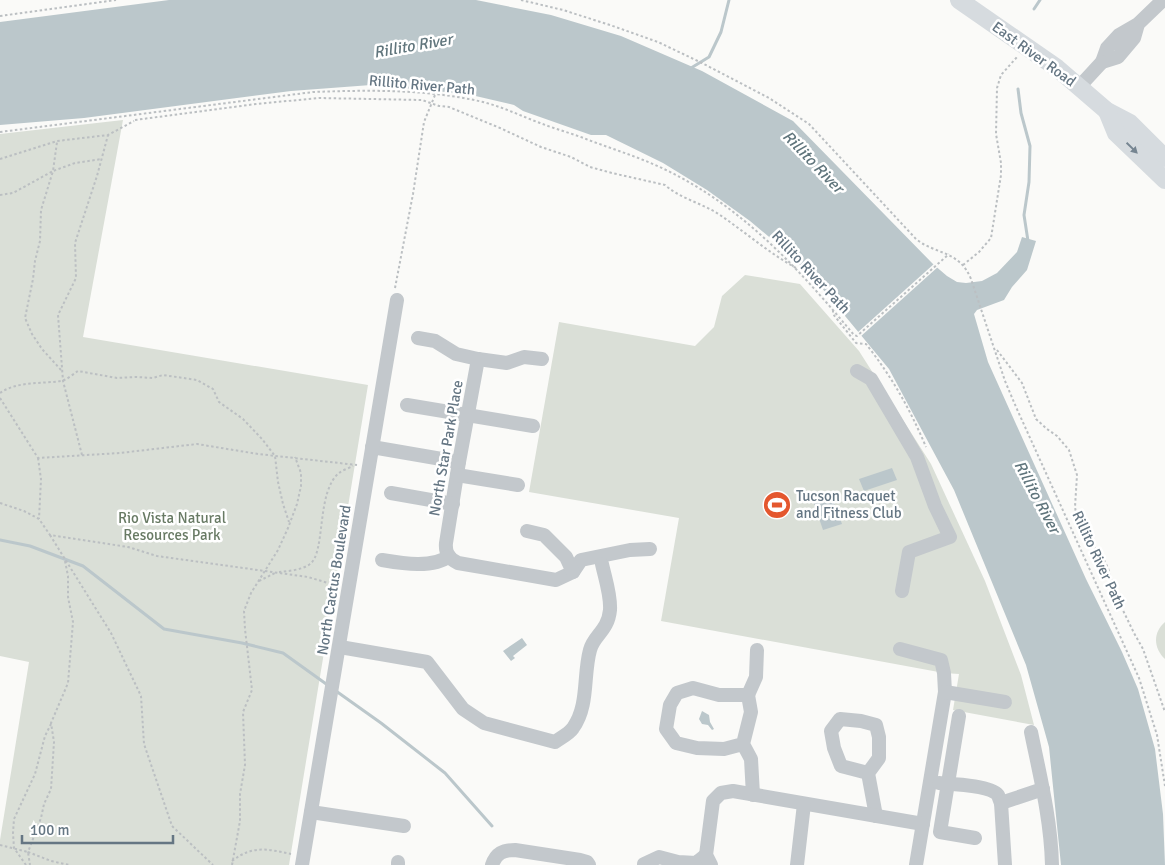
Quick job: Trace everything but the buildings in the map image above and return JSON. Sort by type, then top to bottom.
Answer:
[{"type":"main road","name":"East River Road","points":[[959,0],[1057,68],[1106,111],[1130,123],[1165,158]]},
{"type":"main road","name":"East River Road","points":[[1106,111],[1116,133],[1165,180]]},
{"type":"street","points":[[1079,87],[1102,62],[1118,57],[1126,38],[1134,38],[1138,24],[1163,0]]},
{"type":"street","name":"North Cactus Boulevard","points":[[297,860],[311,812],[340,647],[362,466],[372,447],[397,300]]},
{"type":"street","points":[[418,338],[435,341],[456,354],[478,359],[507,363],[524,357],[542,359]]},
{"type":"street","name":"North Star Park Place","points":[[447,553],[458,468],[478,359]]},
{"type":"street","points":[[857,371],[871,379],[917,457],[935,506],[950,537],[909,552],[902,591]]},
{"type":"street","points":[[407,405],[533,426]]},
{"type":"street","points":[[372,447],[518,485]]},
{"type":"street","points":[[391,492],[453,504]]},
{"type":"street","points":[[527,531],[544,535],[566,557],[573,572]]},
{"type":"street","points":[[382,560],[414,565],[447,553],[458,563],[556,580],[573,572],[581,560],[630,550],[650,549]]},
{"type":"street","points":[[340,647],[427,662],[443,686],[463,709],[484,723],[555,742],[572,729],[576,722],[584,692],[590,648],[609,619],[610,607],[602,564]]},
{"type":"street","points":[[900,649],[940,660],[944,673],[945,692],[916,865]]},
{"type":"street","points":[[753,795],[751,759],[743,744],[751,712],[748,696],[756,677],[757,650]]},
{"type":"street","points":[[743,744],[724,749],[697,748],[676,743],[666,729],[670,705],[677,692],[693,688],[719,695],[748,696]]},
{"type":"street","points":[[945,692],[1005,702]]},
{"type":"street","points":[[959,716],[946,784],[940,832],[975,838]]},
{"type":"street","points":[[1031,732],[1043,790],[1052,849],[1052,865]]},
{"type":"street","points":[[868,773],[876,816]]},
{"type":"street","points":[[930,782],[990,790],[997,795],[1000,803],[1005,865]]},
{"type":"street","points":[[1000,803],[1043,790]]},
{"type":"street","points":[[644,865],[659,857],[678,862],[696,863],[708,860],[713,801],[721,793],[733,791],[922,824]]},
{"type":"street","points":[[797,865],[804,804]]},
{"type":"street","points":[[311,812],[404,826]]},
{"type":"street","points":[[495,859],[505,850],[515,850],[588,864]]},
{"type":"path","points":[[0,16],[116,0]]},
{"type":"path","name":"Rillito River Path","points":[[521,0],[563,10],[658,42],[769,98],[809,124],[916,239],[949,254],[963,265],[971,279],[1016,407],[1139,678],[1157,735],[1165,786]]},
{"type":"path","points":[[963,265],[979,252],[991,238],[1001,175],[996,134],[997,88],[1001,76],[1026,46]]},
{"type":"path","name":"Rillito River Path","points":[[0,132],[313,92],[363,90],[455,96],[485,103],[664,168],[718,202],[758,232],[798,270],[854,335],[857,336],[949,254]]},
{"type":"path","points":[[397,300],[394,290],[413,194],[424,122],[435,94]]},
{"type":"path","points":[[135,120],[256,104],[319,98],[422,100],[431,104],[449,107],[541,147],[571,157],[590,167],[612,174],[665,185],[672,191],[718,213],[798,270]]},
{"type":"path","points":[[0,159],[57,142],[108,135],[147,114]]},
{"type":"path","points":[[82,456],[63,380],[58,315],[76,278],[74,243],[108,135]]},
{"type":"path","points":[[57,142],[53,171],[41,210],[40,241],[25,318],[32,334],[42,349],[62,371]]},
{"type":"path","points":[[0,195],[13,193],[53,171],[75,163],[102,159]]},
{"type":"path","points":[[995,348],[1018,377],[1031,402],[1036,419],[1057,436],[1069,450],[1077,475],[1075,507],[1077,519],[1108,568],[1116,596],[1143,649],[1165,712]]},
{"type":"path","points":[[0,393],[6,389],[37,382],[63,380],[78,371],[117,378],[153,378],[164,375],[197,380],[213,389],[219,402],[243,419],[262,438],[275,456],[278,482],[290,524]]},
{"type":"path","points":[[0,398],[38,458],[41,479],[39,520]]},
{"type":"path","points":[[38,458],[120,453],[197,444],[275,456],[362,466]]},
{"type":"path","points":[[232,865],[240,821],[240,794],[245,765],[243,712],[252,690],[244,611],[251,593],[278,550],[290,524],[301,486],[300,473],[295,458]]},
{"type":"path","points":[[259,581],[277,572],[295,570],[310,564],[316,554],[325,498],[332,482],[339,473],[362,466]]},
{"type":"path","points":[[0,503],[24,511],[39,520],[111,633],[141,696],[144,744],[172,826],[213,865]]},
{"type":"path","points":[[50,535],[128,547],[157,556],[308,577],[348,591]]},
{"type":"path","points":[[26,865],[14,848],[14,819],[35,774],[45,736],[68,683],[73,622],[68,597],[68,576],[65,559]]},
{"type":"path","points":[[30,865],[28,852],[51,789],[54,742],[51,723]]},
{"type":"path","points":[[0,845],[69,865]]},
{"type":"path","points":[[232,861],[243,852],[258,849],[297,860]]},
{"type":"green space","name":"Rio Vista Natural Resources Park","points":[[123,120],[83,337],[368,385],[289,865],[0,865],[0,840],[29,662],[0,656],[0,134]]},
{"type":"green space","name":"Tucson Racquet and Fitness Club","points":[[745,275],[800,284],[859,351],[931,464],[985,581],[1021,675],[1034,725],[953,710],[959,674],[944,673],[661,621],[679,518],[529,492],[559,322],[695,346],[714,327],[722,296]]},
{"type":"green space","points":[[1165,622],[1165,659],[1158,650],[1156,640],[1158,630]]},
{"type":"water","name":"Rillito River","points":[[169,0],[476,0],[551,15],[621,36],[702,71],[793,121],[933,264],[957,282],[982,281],[997,273],[1017,252],[1022,237],[1036,241],[1027,270],[1012,287],[1004,300],[977,310],[974,314],[988,362],[1138,689],[1155,749],[1163,814],[1165,865],[1061,865],[1049,747],[1026,665],[954,490],[889,369],[821,287],[786,251],[750,221],[707,190],[663,163],[606,135],[591,135],[523,111],[514,105],[467,94],[371,85],[291,91],[84,118],[0,125],[0,22]]},
{"type":"water","points":[[892,468],[897,480],[864,491],[859,479]]},
{"type":"water","points":[[830,492],[842,524],[823,530],[812,498]]},
{"type":"water","points":[[522,638],[527,645],[513,656],[515,658],[511,661],[503,651]]},
{"type":"water","points":[[702,711],[709,715],[714,729],[712,730],[708,725],[702,724],[699,719]]},
{"type":"pier","points":[[935,263],[939,266],[860,337],[857,333]]},
{"type":"waterway","points":[[691,68],[709,57],[721,32],[729,0]]},
{"type":"waterway","points":[[1034,9],[1040,0]]},
{"type":"waterway","points":[[1018,89],[1021,113],[1030,146],[1029,182],[1024,215],[1028,241]]},
{"type":"waterway","points":[[0,540],[30,546],[83,566],[164,629],[242,643],[283,653],[329,686]]},
{"type":"waterway","points":[[336,691],[445,773],[492,826]]},
{"type":"place","name":"Tucson Racquet and Fitness Club","points":[[777,505]]}]
